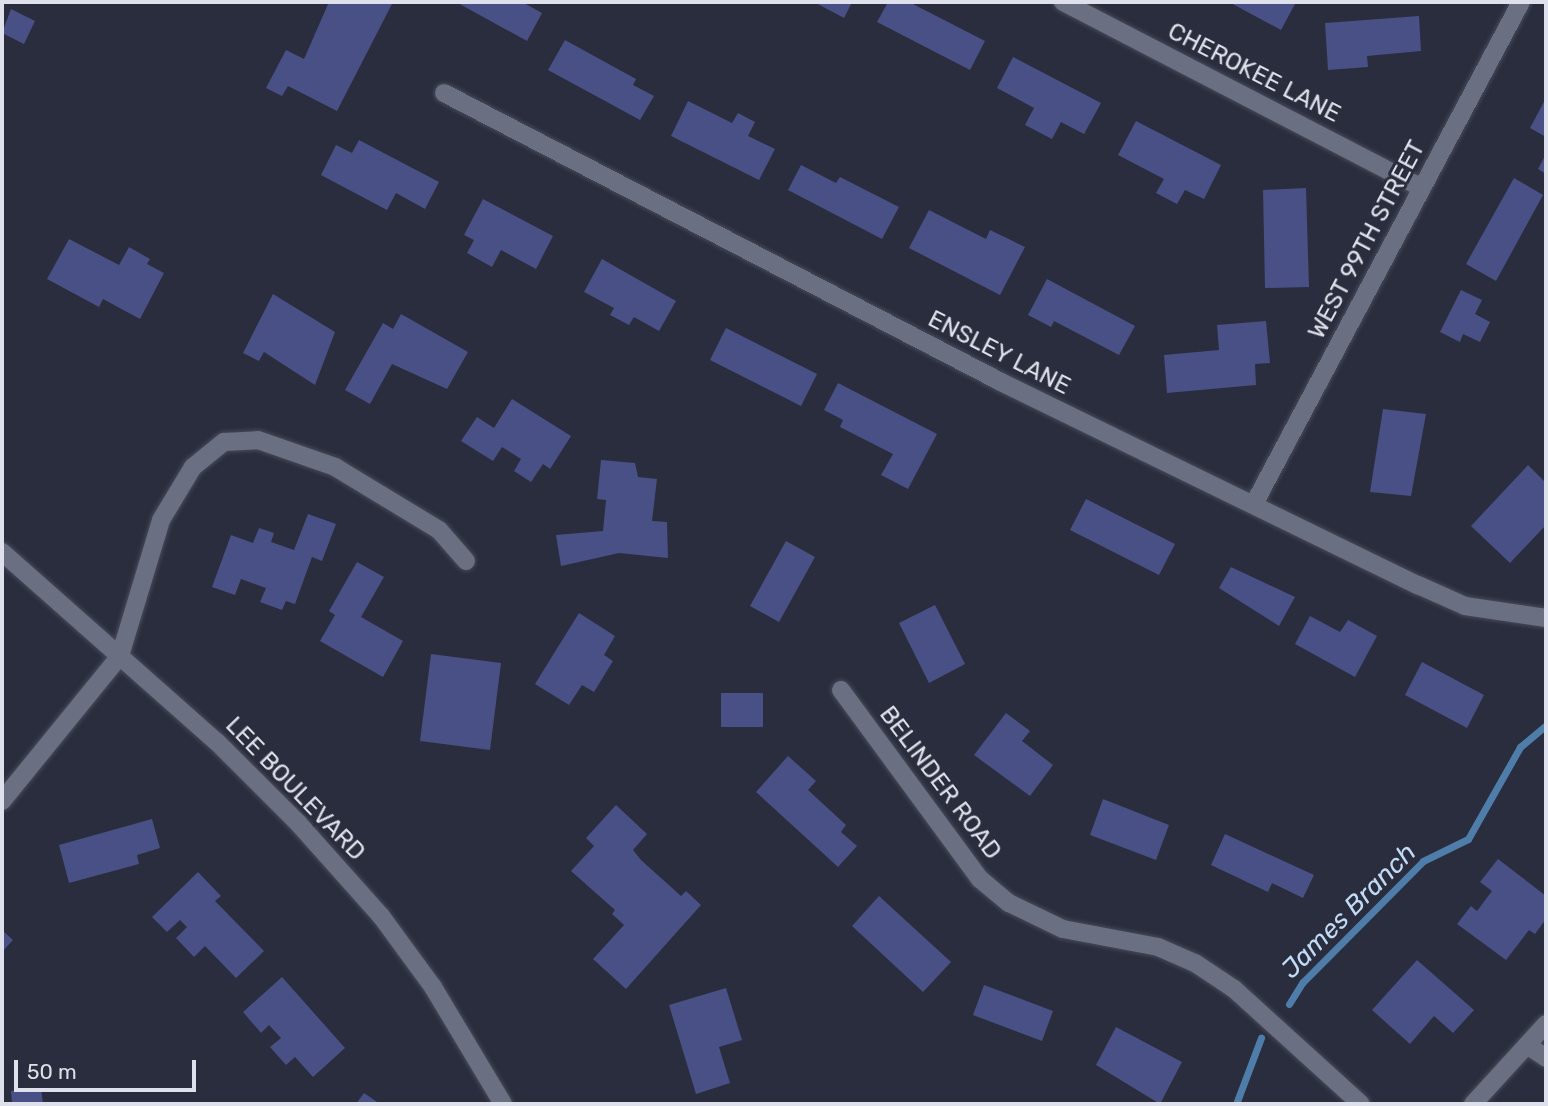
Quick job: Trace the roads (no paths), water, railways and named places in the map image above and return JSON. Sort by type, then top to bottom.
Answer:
[{"type":"street","name":"CHEROKEE LANE","points":[[1063,2],[1422,188]]},
{"type":"street","name":"WEST 99TH STREET","points":[[1255,502],[1521,2]]},
{"type":"street","name":"ENSLEY LANE","points":[[444,93],[1000,382],[1255,502],[1465,606],[1546,618]]},
{"type":"street","points":[[2,801],[120,656],[161,520],[193,467],[224,442],[258,440],[335,467],[439,530],[466,561]]},
{"type":"street","name":"LEE BOULEVARD","points":[[2,552],[262,787],[381,916],[447,1008],[503,1104]]},
{"type":"street","name":"BELINDER ROAD","points":[[841,691],[979,879],[1009,903],[1063,929],[1158,947],[1195,962],[1234,989],[1361,1104]]},
{"type":"street","points":[[1473,1104],[1546,1024]]},
{"type":"street","points":[[1527,1045],[1546,1058]]},
{"type":"waterway","name":"James Branch","points":[[1289,1004],[1303,982],[1423,861],[1468,839],[1520,747],[1546,725]]},
{"type":"waterway","name":"James Branch","points":[[1236,1104],[1261,1038]]}]
